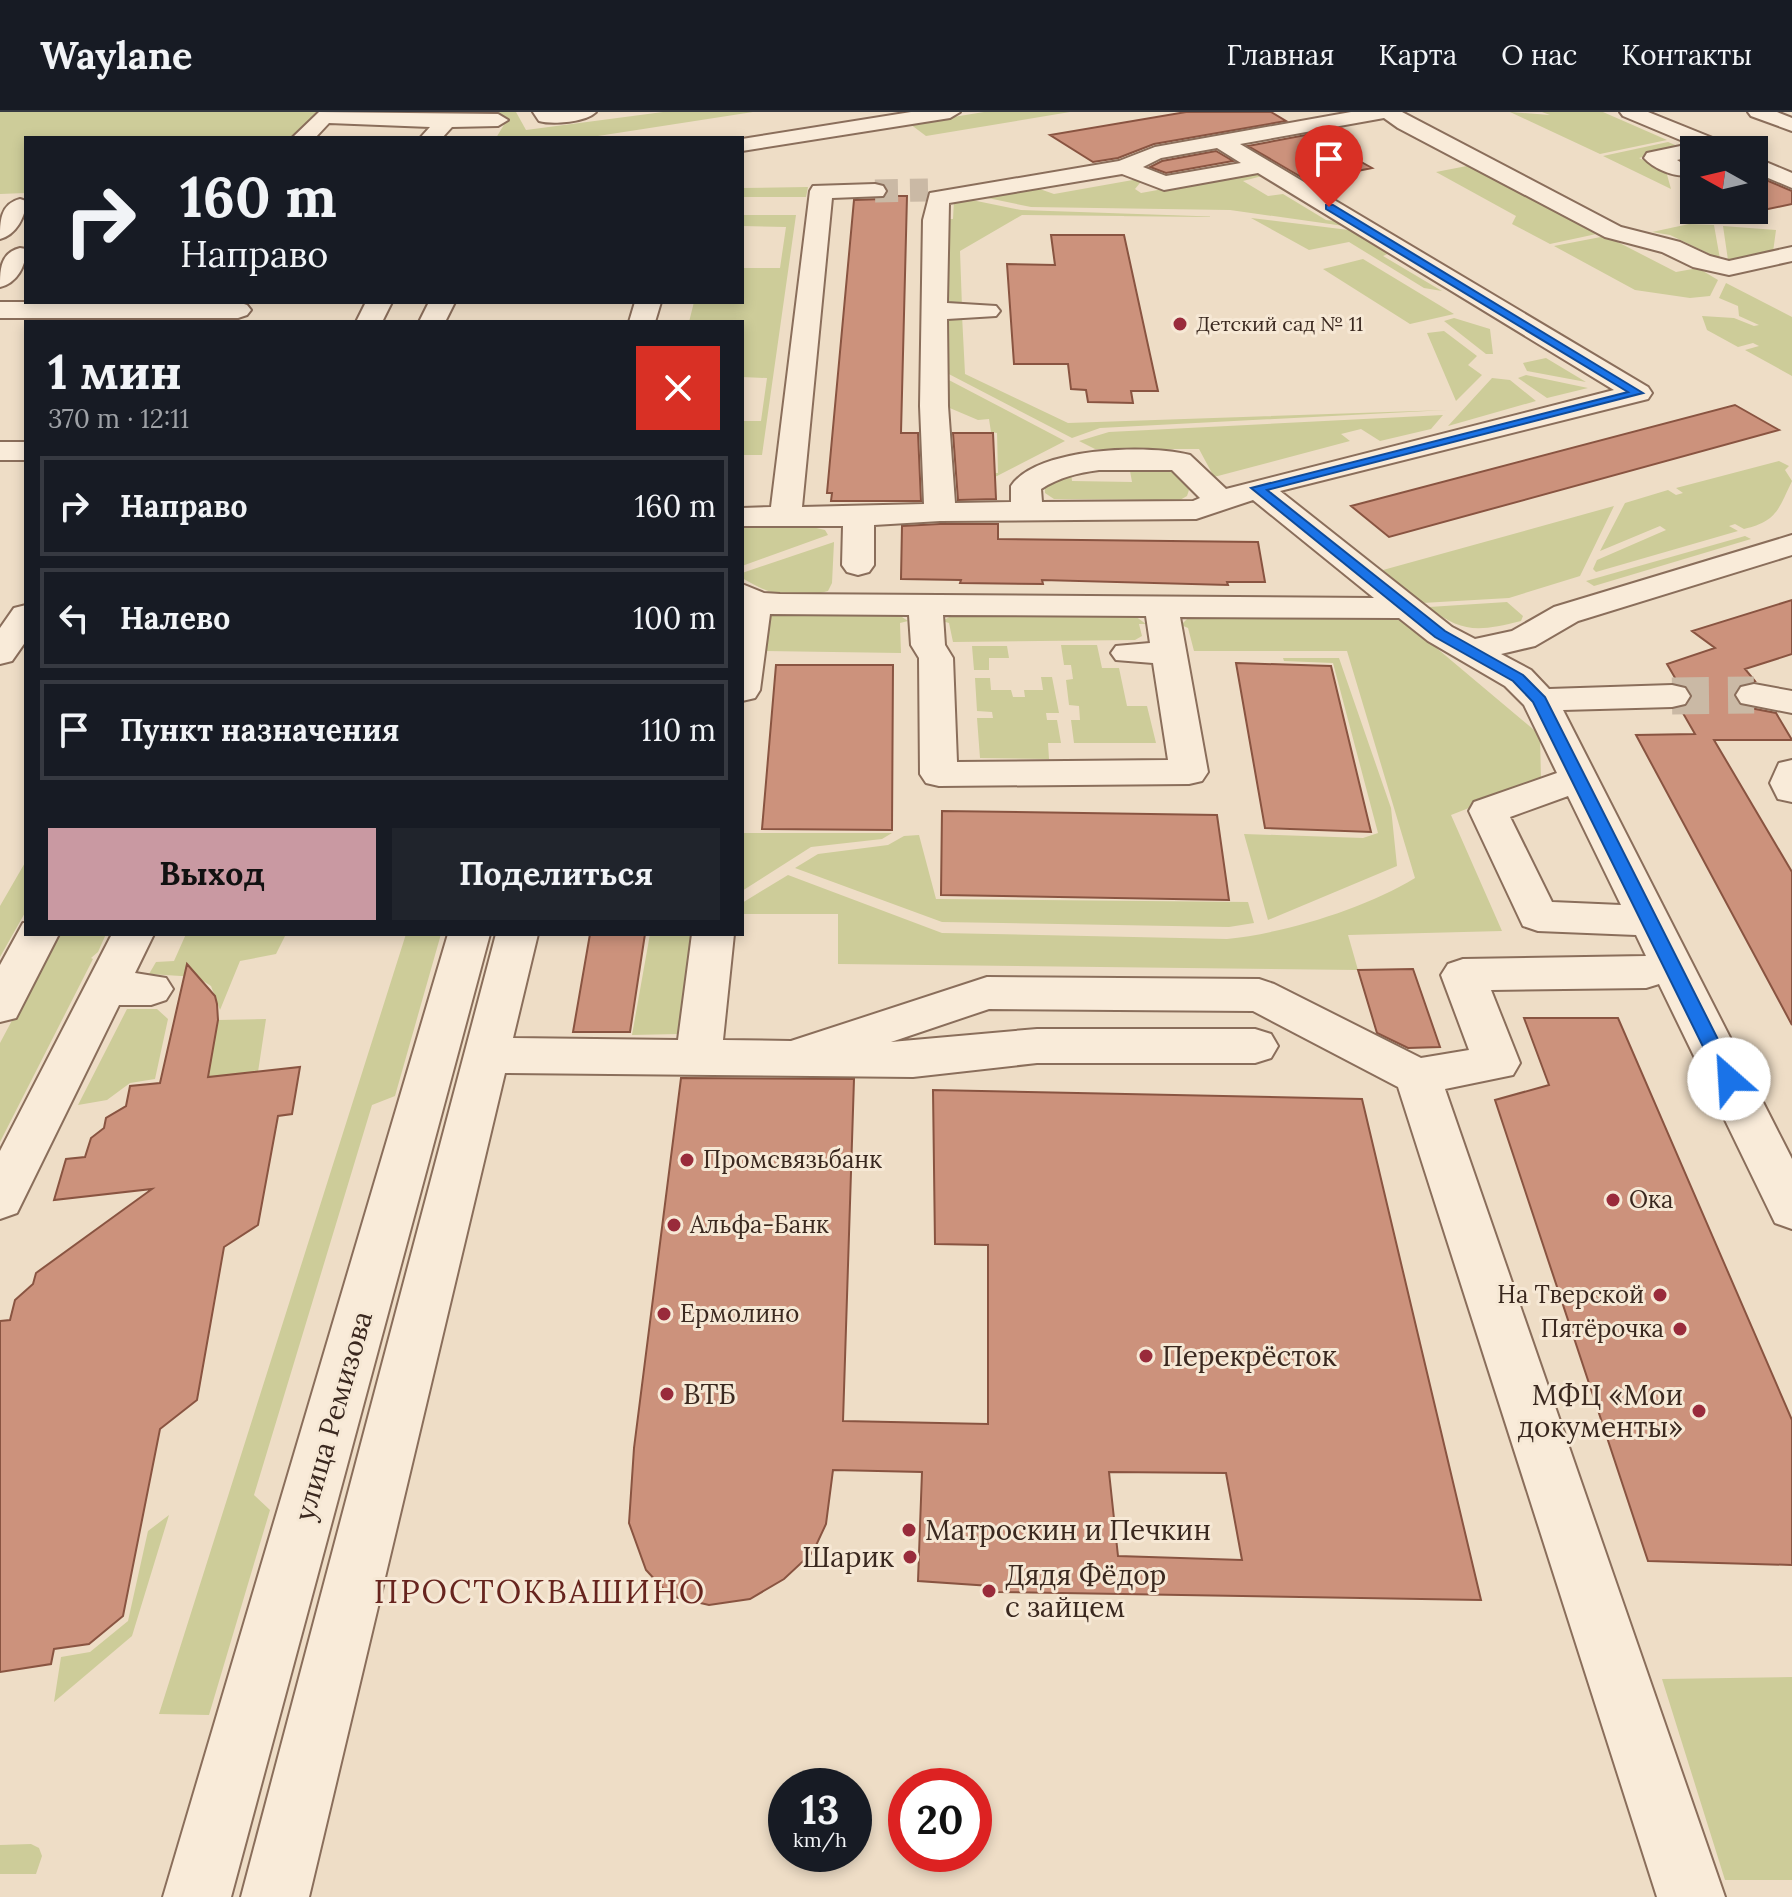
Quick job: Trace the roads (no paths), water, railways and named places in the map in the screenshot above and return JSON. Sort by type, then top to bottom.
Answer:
[{"type":"street","points":[[543,112],[546,117],[586,112]]},
{"type":"street","points":[[735,136],[887,112]]},
{"type":"street","points":[[744,145],[950,112]]},
{"type":"street","points":[[940,512],[934,406],[935,220],[941,192],[1124,167],[1155,153],[1388,112],[1405,124],[1613,232],[1671,247],[1702,262],[1729,268],[1792,254]]},
{"type":"street","points":[[1630,112],[1688,136]]},
{"type":"street","points":[[1758,112],[1792,125]]},
{"type":"street","points":[[305,136],[324,117],[495,123]]},
{"type":"street","points":[[433,136],[446,121]]},
{"type":"street","points":[[744,517],[1196,510],[1257,488],[1638,393],[1220,141]]},
{"type":"street","points":[[1680,154],[1655,158],[1680,169]]},
{"type":"street","points":[[1124,167],[1164,183],[1261,166]]},
{"type":"street","points":[[1768,170],[1792,181]]},
{"type":"street","points":[[786,516],[821,191],[875,191]]},
{"type":"street","points":[[0,232],[15,206]]},
{"type":"street","points":[[0,280],[15,254]]},
{"type":"street","points":[[0,310],[237,311]]},
{"type":"street","points":[[935,311],[987,311]]},
{"type":"street","points":[[0,451],[24,451]]},
{"type":"street","points":[[1027,511],[1026,486],[1042,472],[1076,463],[1180,461],[1221,501]]},
{"type":"street","points":[[1257,488],[1440,634],[1474,650],[1518,678],[1540,700],[1792,1208]]},
{"type":"street","points":[[858,565],[859,516]]},
{"type":"street","points":[[1474,650],[1523,639],[1566,614],[1792,545]]},
{"type":"street","points":[[744,673],[750,623],[749,598],[925,604],[1407,608]]},
{"type":"street","points":[[925,604],[928,645],[936,658],[939,774],[1189,772],[1161,606]]},
{"type":"street","points":[[0,654],[24,618]]},
{"type":"street","points":[[1128,653],[1167,653]]},
{"type":"street","points":[[1754,695],[1792,702]]},
{"type":"street","points":[[1540,700],[1672,696]]},
{"type":"street","points":[[1792,772],[1789,783],[1792,790]]},
{"type":"street","points":[[1578,779],[1488,811],[1538,916],[1650,921]]},
{"type":"street","points":[[0,1006],[37,936]]},
{"type":"street","points":[[0,1199],[132,936]]},
{"type":"street","name":"улица Ремизова","points":[[197,1897],[468,936]]},
{"type":"street","points":[[275,1897],[517,936]]},
{"type":"street","points":[[698,1058],[713,936]]},
{"type":"street","points":[[793,1058],[987,993],[1259,995],[1417,1076],[1497,1063],[1463,975],[1646,972]]},
{"type":"street","points":[[106,989],[151,989]]},
{"type":"street","points":[[487,1055],[913,1060],[1037,1046],[1255,1046]]},
{"type":"street","points":[[1417,1076],[1691,1897]]},
{"type":"tunnel","points":[[875,191],[928,190]]},
{"type":"tunnel","points":[[1672,696],[1754,695]]},
{"type":"place","name":"Детский сад № 11","points":[[1180,324]]},
{"type":"place","name":"Промсвязьбанк","points":[[687,1160]]},
{"type":"place","name":"Ока","points":[[1613,1200]]},
{"type":"place","name":"Альфа-Банк","points":[[674,1225]]},
{"type":"place","name":"На Тверской","points":[[1660,1295]]},
{"type":"place","name":"Ермолино","points":[[664,1314]]},
{"type":"place","name":"Пятёрочка","points":[[1680,1329]]},
{"type":"place","name":"Перекрёсток","points":[[1146,1356]]},
{"type":"place","name":"ВТБ","points":[[667,1394]]},
{"type":"place","name":"МФЦ «Мои документы»","points":[[1699,1411]]},
{"type":"place","name":"Матроскин и Печкин","points":[[909,1530]]},
{"type":"place","name":"Шарик","points":[[910,1557]]},
{"type":"place","name":"Дядя Фёдор с зайцем","points":[[989,1591]]},
{"type":"district","name":"ПРОСТОКВАШИНО","points":[[540,1592]]}]
